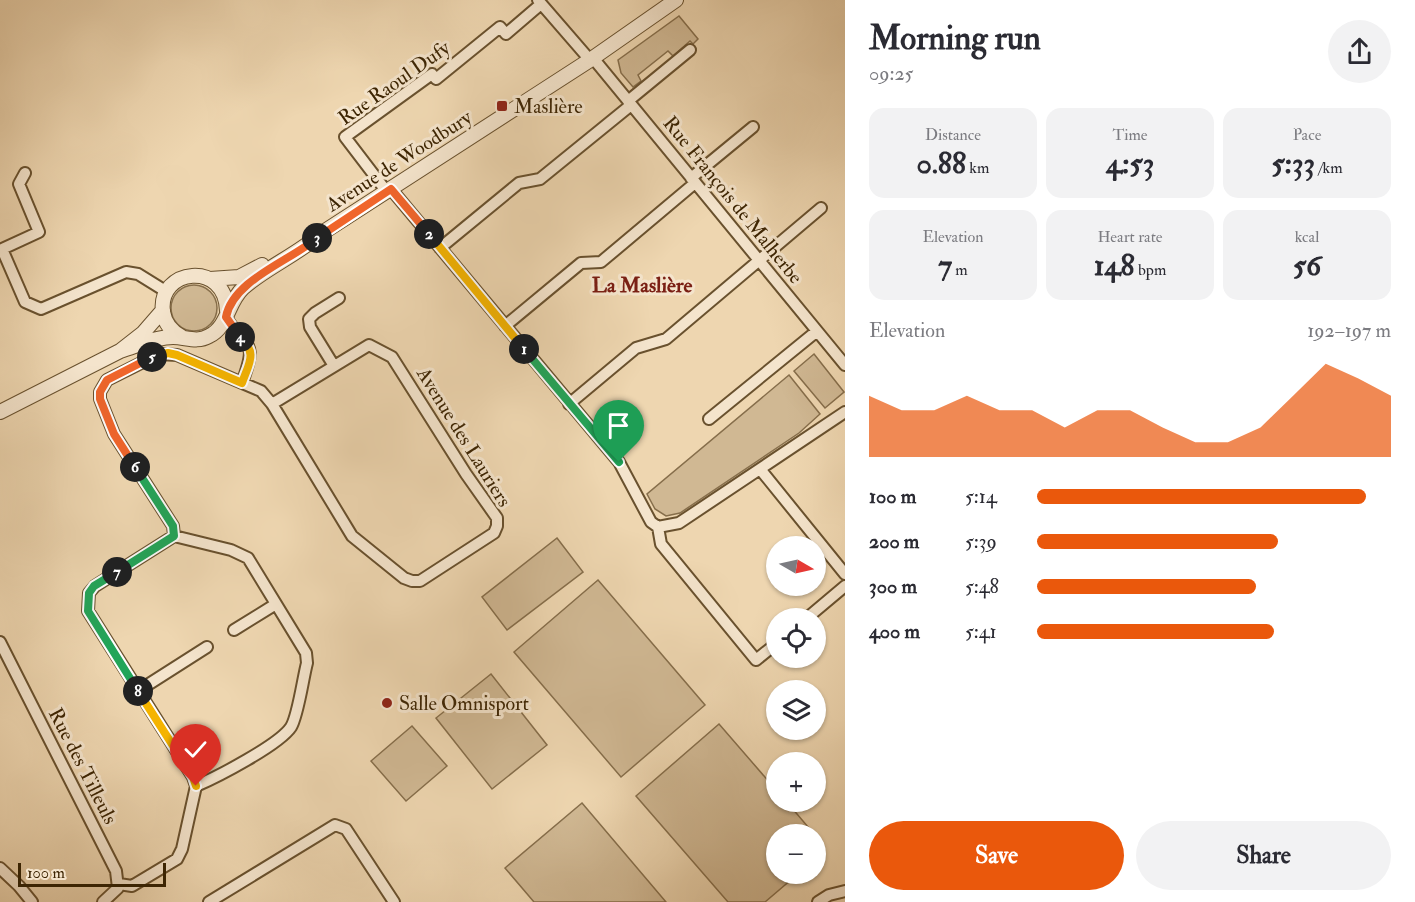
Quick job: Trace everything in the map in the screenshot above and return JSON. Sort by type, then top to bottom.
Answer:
[{"type":"street","name":"Avenue de Woodbury","points":[[216,332],[236,295],[243,288],[305,248],[322,233],[592,59],[676,0]]},
{"type":"street","name":"Rue François de Malherbe","points":[[539,2],[592,59],[845,365]]},
{"type":"street","name":"Rue Raoul Dufy","points":[[389,190],[345,137],[432,74],[436,79],[500,27],[506,34],[539,2]]},
{"type":"street","points":[[441,248],[519,183],[540,179],[690,50]]},
{"type":"street","points":[[505,326],[581,263],[601,262],[753,127]]},
{"type":"street","points":[[25,173],[19,184],[39,232],[1,250],[25,302],[41,309],[126,272],[138,274],[167,292],[163,310],[143,333],[120,351]]},
{"type":"street","points":[[389,190],[441,248],[619,462],[651,522],[658,527],[679,524],[845,412]]},
{"type":"street","points":[[569,404],[636,348],[666,339],[821,208]]},
{"type":"street","name":"Avenue de Woodbury","points":[[167,292],[178,280],[194,275],[210,279],[239,277],[300,242],[322,233]]},
{"type":"street","points":[[210,279],[221,289],[227,303],[226,314],[241,337],[248,343],[251,351],[251,359],[242,383]]},
{"type":"street","points":[[334,366],[310,327],[309,319],[339,298]]},
{"type":"street","points":[[163,310],[169,327],[184,338]]},
{"type":"street","points":[[709,419],[817,331]]},
{"type":"street","points":[[0,412],[120,351],[159,338],[197,340],[216,332],[241,337]]},
{"type":"street","name":"Avenue des Lauriers","points":[[174,536],[173,526],[114,434],[100,399],[100,392],[107,380],[159,354],[177,355],[261,391],[272,404],[352,536],[404,578],[420,581],[494,533],[497,518],[466,474],[392,357],[369,345],[272,404]]},
{"type":"street","points":[[760,470],[845,574]]},
{"type":"street","points":[[658,527],[661,544],[756,660],[766,652]]},
{"type":"street","points":[[103,902],[115,892],[119,884],[132,886],[177,859],[182,849],[196,786],[193,777],[88,611],[89,593],[94,586],[174,536],[242,554],[248,558],[306,653],[307,663],[292,725],[282,737],[217,778],[196,786]]},
{"type":"street","points":[[819,608],[845,586]]},
{"type":"street","points":[[234,630],[276,603]]},
{"type":"street","name":"Rue des Tilleuls","points":[[0,642],[116,871],[119,884]]},
{"type":"street","points":[[138,691],[207,647]]},
{"type":"street","points":[[209,902],[335,825],[346,830],[394,902]]},
{"type":"street","points":[[0,868],[32,902]]},
{"type":"street","points":[[818,902],[845,891]]},
{"type":"shaded area","points":[[679,16],[698,39],[693,44],[690,41],[673,56],[668,51],[638,75],[641,81],[633,87],[621,73],[618,60]]},
{"type":"shaded area","points":[[194,285],[203,286],[210,292],[216,299],[216,317],[210,324],[203,330],[194,331],[185,330],[178,324],[172,317],[171,308],[172,299],[178,292],[185,286]]},
{"type":"shaded area","points":[[814,354],[844,392],[825,408],[794,371]]},
{"type":"shaded area","points":[[789,375],[820,414],[799,433],[680,513],[666,516],[655,509],[647,494]]},
{"type":"shaded area","points":[[557,538],[583,572],[507,630],[482,597]]},
{"type":"shaded area","points":[[598,580],[705,705],[621,777],[514,652]]},
{"type":"shaded area","points":[[491,674],[547,745],[492,789],[436,718]]},
{"type":"shaded area","points":[[719,724],[766,778],[766,812],[795,812],[806,824],[766,824],[766,884],[786,884],[765,902],[728,902],[636,796]]},
{"type":"shaded area","points":[[412,726],[447,766],[406,801],[371,761]]},
{"type":"shaded area","points":[[582,803],[666,902],[534,902],[505,868]]},
{"type":"place","name":"Maslière","points":[[502,106]]},
{"type":"place","name":"Salle Omnisport","points":[[387,703]]},
{"type":"district","name":"La Maslière","points":[[642,285]]},
{"type":"route","points":[[196,786],[193,777],[88,611],[89,593],[94,586],[174,536],[173,526],[114,434],[100,399],[100,392],[107,380],[159,354],[168,353],[242,383],[251,359],[251,351],[248,343],[226,317],[227,310],[236,295],[251,282],[305,248],[322,233],[391,189],[619,462]]}]
